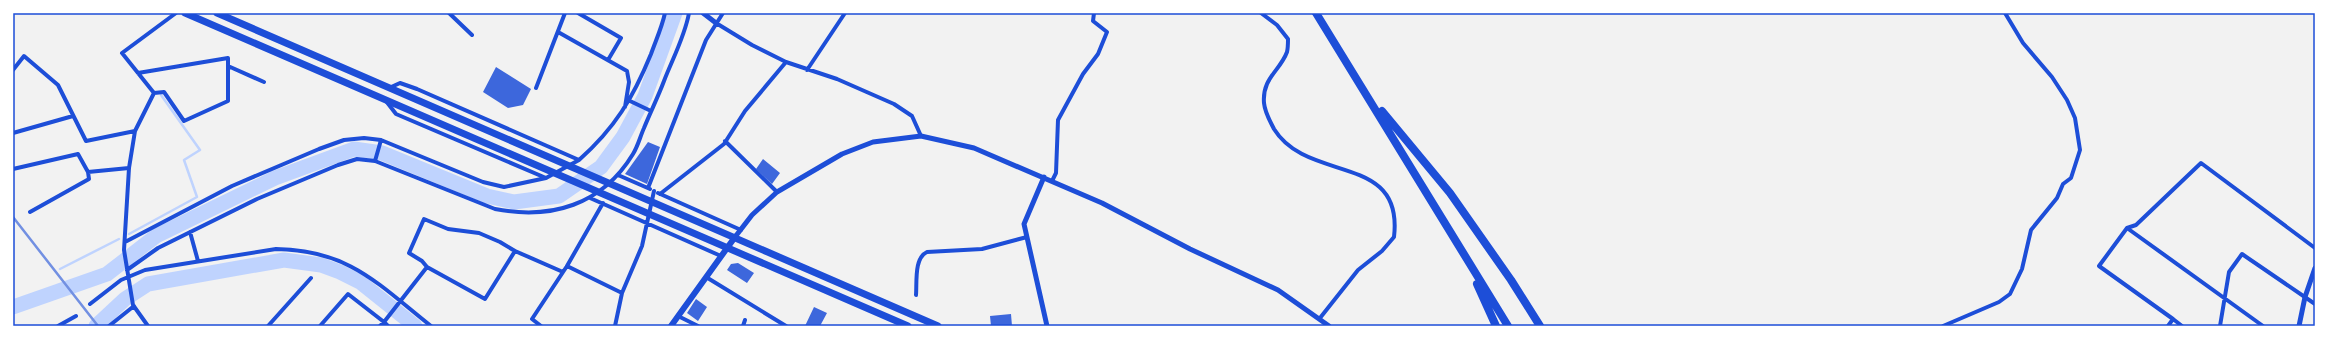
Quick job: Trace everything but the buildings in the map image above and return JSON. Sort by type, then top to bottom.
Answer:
[{"type":"highway","points":[[1316,13],[1508,326]]},
{"type":"highway","points":[[1364,89],[1450,193],[1540,326]]},
{"type":"highway","points":[[1460,247],[1496,326]]},
{"type":"main road","points":[[185,13],[507,151],[908,326]]},
{"type":"main road","points":[[217,13],[938,326]]},
{"type":"main road","points":[[671,326],[735,237]]},
{"type":"street","points":[[154,93],[122,53],[176,13]]},
{"type":"street","points":[[449,13],[472,35]]},
{"type":"street","points":[[536,88],[565,13]]},
{"type":"street","points":[[578,13],[620,38],[608,60]]},
{"type":"street","points":[[125,242],[232,186],[344,140],[364,138],[380,142],[483,182],[504,187],[546,178],[579,160],[601,140],[625,108],[632,102],[665,13]]},
{"type":"street","points":[[127,270],[158,248],[257,199],[338,165],[357,159],[375,160],[481,204],[515,213],[555,211],[590,198],[618,175],[633,154],[649,110],[689,13]]},
{"type":"street","points":[[703,13],[752,45],[786,62],[837,79],[894,104],[912,116],[921,136]]},
{"type":"street","points":[[648,188],[706,40],[723,13]]},
{"type":"street","points":[[807,70],[845,13]]},
{"type":"street","points":[[1052,181],[1056,173],[1058,120],[1083,74],[1098,54],[1108,32],[1093,21],[1094,13]]},
{"type":"street","points":[[1261,13],[1277,25],[1288,39],[1287,51],[1268,80],[1264,97],[1268,118],[1278,135],[1292,148],[1312,160],[1375,182],[1389,196],[1393,212],[1394,237],[1382,251],[1358,270],[1320,318]]},
{"type":"street","points":[[1944,326],[1999,302],[2010,294],[2022,269],[2031,230],[2057,198],[2063,184],[2070,178],[2080,150],[2075,118],[2068,100],[2052,76],[2023,43],[2005,13]]},
{"type":"street","points":[[558,32],[627,71],[629,75],[625,108]]},
{"type":"street","points":[[13,70],[24,56],[58,85],[86,141],[135,131]]},
{"type":"street","points":[[138,72],[228,58],[228,100],[184,121],[164,92],[154,93]]},
{"type":"street","points":[[660,194],[725,142],[745,111],[786,62]]},
{"type":"street","points":[[228,66],[264,82]]},
{"type":"street","points":[[389,88],[400,83],[418,89],[579,160]]},
{"type":"street","points":[[148,326],[134,305],[124,250],[129,168],[135,131],[154,93]]},
{"type":"street","points":[[385,99],[396,114],[546,178]]},
{"type":"street","points":[[632,102],[649,110]]},
{"type":"street","points":[[13,133],[73,116]]},
{"type":"street","points":[[735,237],[752,215],[777,192],[842,154],[873,142],[921,136],[974,148],[1044,177],[1278,290],[1320,318],[1329,326]]},
{"type":"street","points":[[375,160],[380,142]]},
{"type":"street","points":[[725,142],[777,192]]},
{"type":"street","points":[[13,169],[78,154],[88,172],[89,179],[30,212]]},
{"type":"street","points":[[2182,326],[2099,266],[2127,228],[2136,226],[2201,163],[2315,248]]},
{"type":"street","points":[[88,172],[129,168]]},
{"type":"street","points":[[618,175],[741,230]]},
{"type":"street","points":[[1044,177],[1024,224],[1048,326]]},
{"type":"street","points":[[615,326],[622,293],[642,246],[654,191]]},
{"type":"street","points":[[590,198],[721,256]]},
{"type":"street","points":[[541,326],[532,319],[567,266],[603,203]]},
{"type":"street","points":[[515,251],[485,299],[427,267],[422,261],[409,252],[424,219],[448,229],[479,233],[500,242],[540,264],[563,272]]},
{"type":"street","points":[[2127,228],[2263,326]]},
{"type":"street","points":[[190,232],[198,261]]},
{"type":"street","points":[[916,295],[919,261],[922,254],[927,252],[982,249],[1027,237]]},
{"type":"street","points":[[90,304],[121,280],[145,270],[276,249],[292,249],[330,257],[362,271],[398,302],[432,326]]},
{"type":"street","points":[[2220,326],[2229,272],[2242,254],[2315,304]]},
{"type":"street","points":[[567,266],[622,293]]},
{"type":"street","points":[[384,322],[398,302],[427,267]]},
{"type":"street","points":[[2299,326],[2305,297],[2315,268]]},
{"type":"street","points":[[706,277],[786,326]]},
{"type":"street","points":[[268,326],[311,278]]},
{"type":"street","points":[[320,326],[348,294],[388,326]]},
{"type":"street","points":[[109,326],[134,305]]},
{"type":"street","points":[[58,326],[76,316]]},
{"type":"street","points":[[678,316],[698,326]]},
{"type":"street","points":[[2168,326],[2173,319]]},
{"type":"street","points":[[742,326],[746,320]]},
{"type":"waterway","points":[[13,307],[107,274],[156,236],[275,178],[354,149],[382,153],[487,196],[514,202],[559,196],[601,167],[623,137],[645,96],[675,13]]},
{"type":"waterway","points":[[129,234],[197,197],[184,160],[200,150],[161,95]]},
{"type":"waterway","points":[[60,269],[119,239]]},
{"type":"waterway","points":[[96,326],[125,299],[148,284],[284,260],[321,265],[360,282],[415,326]]},
{"type":"railway","points":[[13,217],[98,326]]}]
